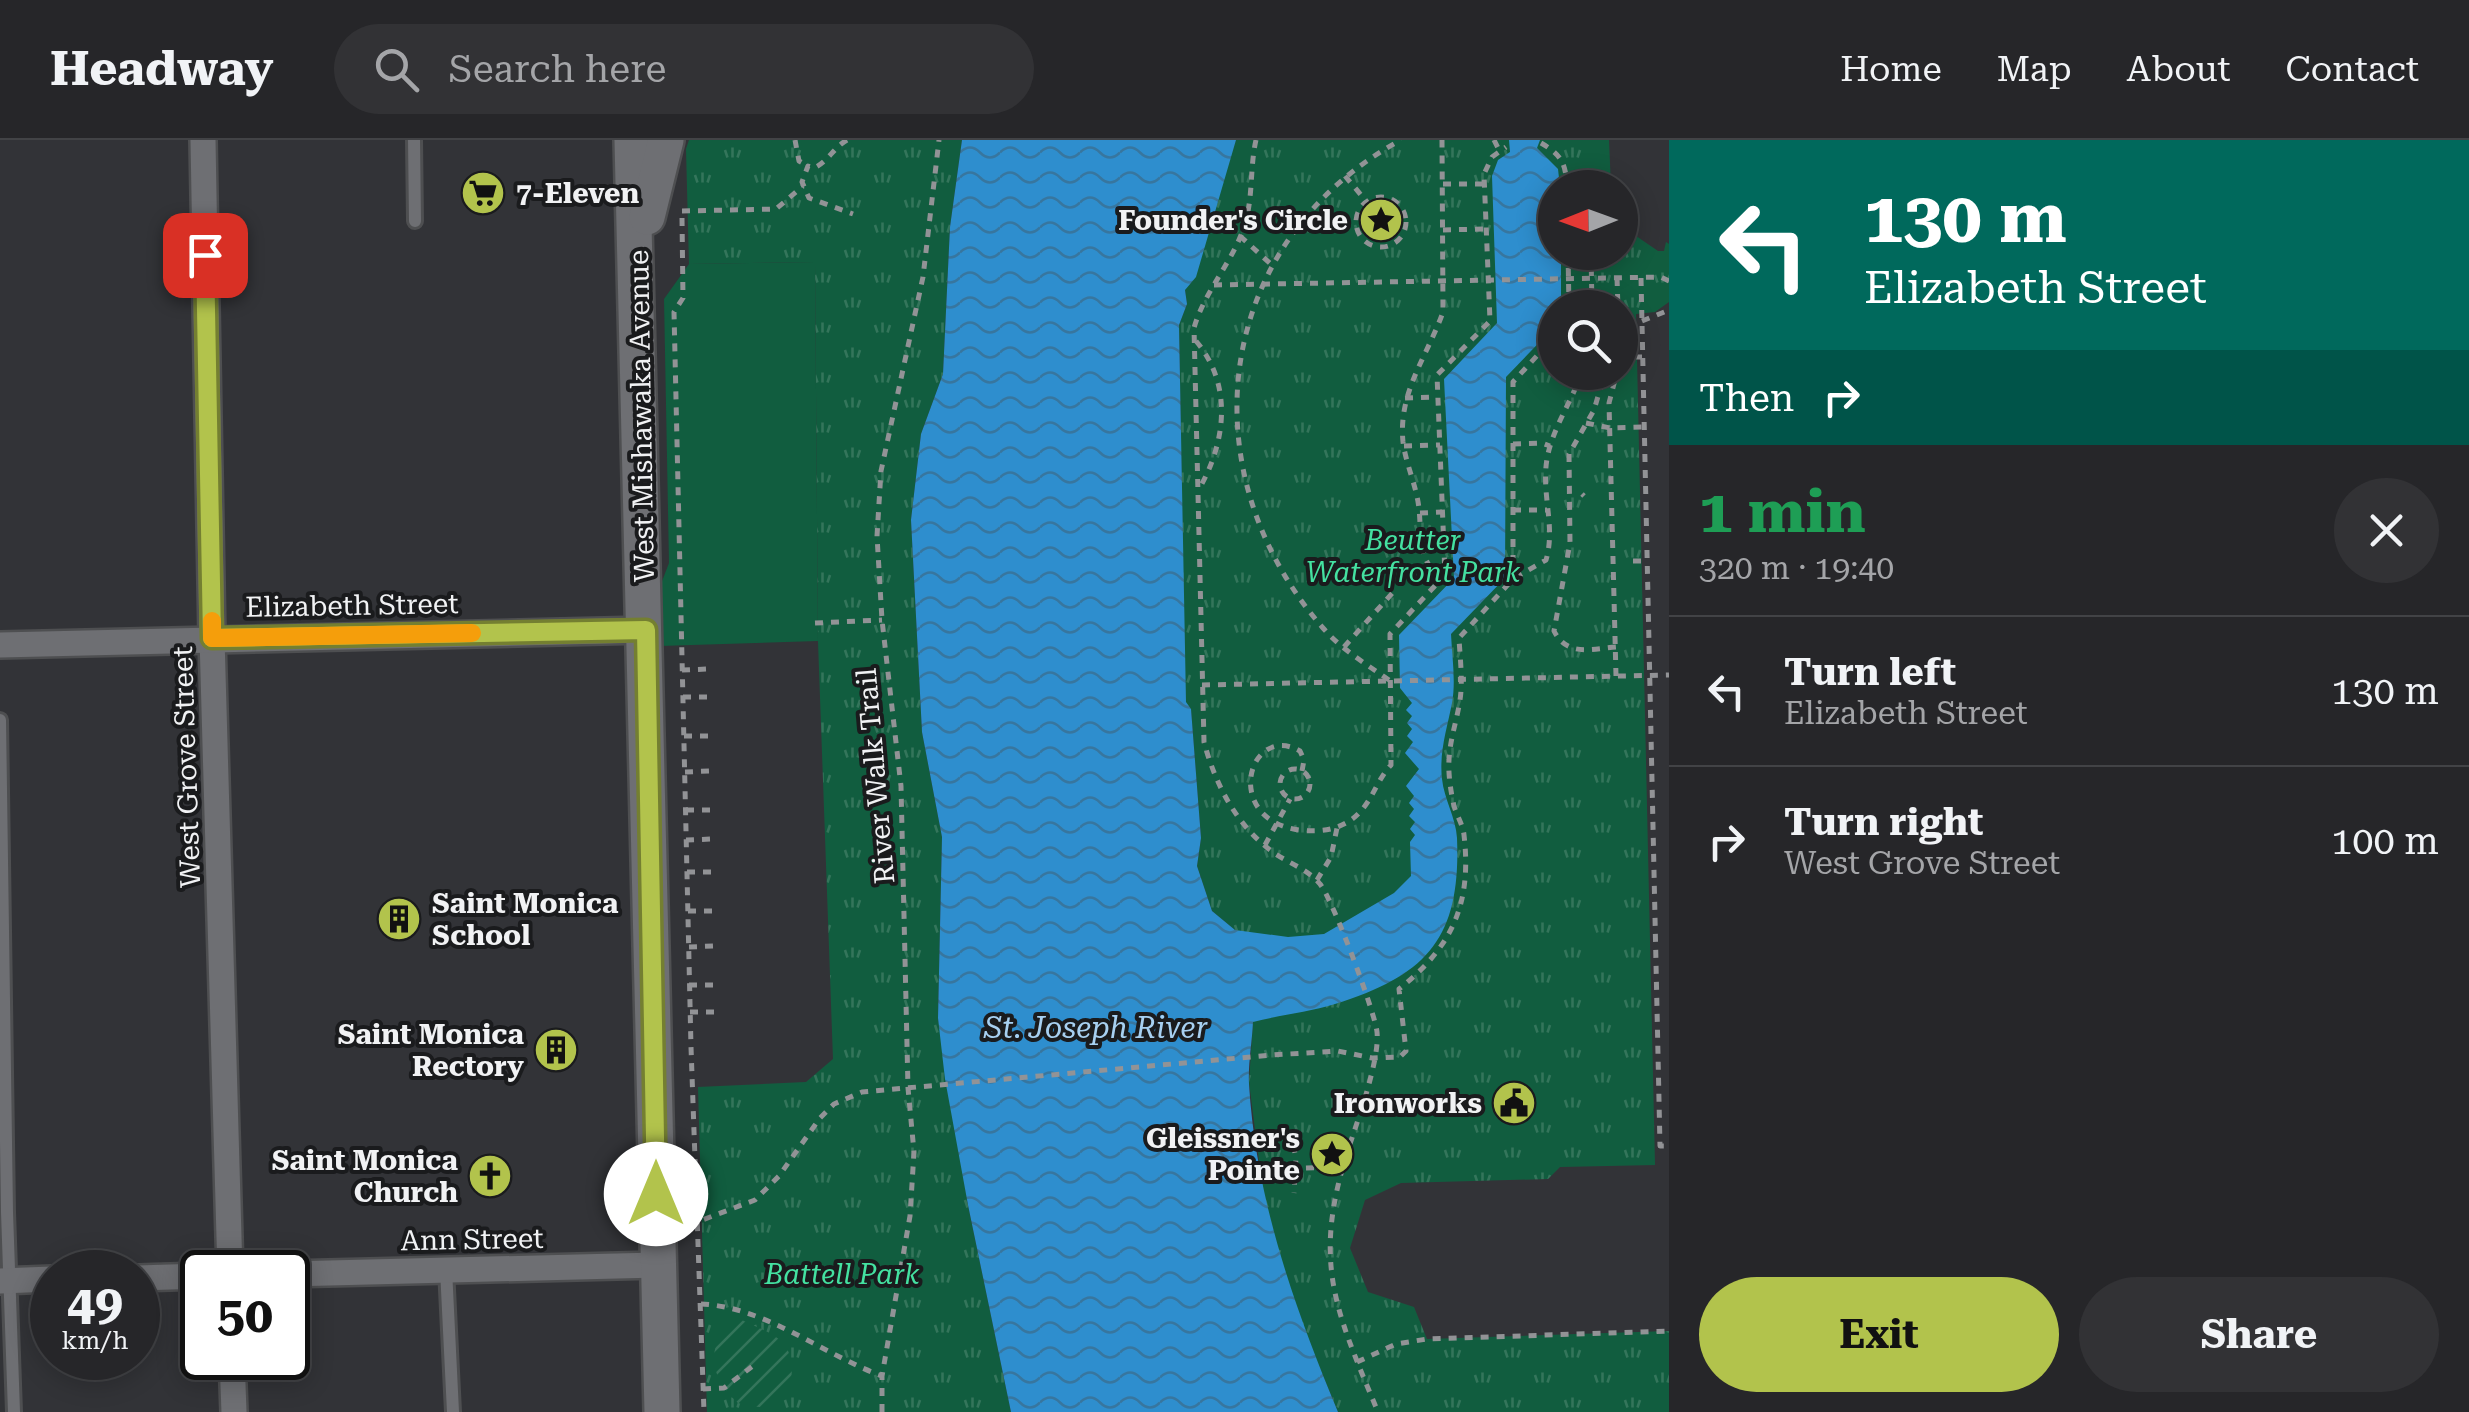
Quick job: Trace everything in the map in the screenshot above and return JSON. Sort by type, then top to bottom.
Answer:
[{"type":"main road","name":"West Mishawaka Avenue","points":[[632,140],[638,257],[662,1412]]},
{"type":"main road","points":[[638,257],[666,140]]},
{"type":"street","name":"West Grove Street","points":[[203,140],[229,1250]]},
{"type":"street","name":"Elizabeth Street","points":[[0,645],[646,630]]},
{"type":"street","name":"Ann Street","points":[[310,1273],[657,1265]]},
{"type":"street","points":[[233,1380],[234,1412]]},
{"type":"lane","points":[[414,140],[415,221]]},
{"type":"lane","points":[[0,720],[6,1281],[14,1412]]},
{"type":"lane","points":[[446,1269],[453,1412]]},
{"type":"path","points":[[794,140],[799,160],[814,168],[847,140]]},
{"type":"path","points":[[830,140],[834,151]]},
{"type":"path","name":"River Walk Trail","points":[[882,1412],[882,1376],[910,1216],[914,1152],[908,1088],[904,849],[878,536],[881,471],[923,277],[939,140]]},
{"type":"path","points":[[1256,140],[1246,221],[1201,303],[1194,328],[1204,742],[1212,774],[1236,814],[1265,845],[1317,880],[1324,889],[1377,1033],[1328,1233],[1332,1288],[1378,1412]]},
{"type":"path","points":[[1392,680],[1344,648],[1302,602],[1268,546],[1242,474],[1236,380],[1250,317],[1264,284],[1318,200],[1344,176],[1401,140]]},
{"type":"path","points":[[1441,580],[1422,556],[1420,512],[1404,446],[1405,398],[1443,312],[1442,140]]},
{"type":"path","points":[[1302,771],[1286,772],[1280,780],[1280,790],[1290,798],[1302,797],[1309,789],[1309,780],[1302,771],[1304,760],[1300,752],[1281,746],[1269,749],[1251,770],[1249,788],[1268,819],[1287,828],[1316,832],[1337,828],[1364,810],[1391,765],[1390,634],[1445,575],[1437,375],[1490,321],[1486,165],[1502,149],[1494,140]]},
{"type":"path","points":[[1541,144],[1561,157],[1565,170]]},
{"type":"path","points":[[808,166],[803,186],[809,198],[853,214]]},
{"type":"path","points":[[1344,176],[1366,202]]},
{"type":"path","points":[[1442,184],[1485,184]]},
{"type":"path","points":[[682,211],[776,209],[803,186]]},
{"type":"path","points":[[682,196],[683,298],[674,312],[689,985],[704,1412]]},
{"type":"path","points":[[1378,196],[1399,203],[1406,224],[1399,240],[1381,247],[1364,240],[1356,224],[1360,207],[1366,202],[1378,196]]},
{"type":"path","points":[[1443,230],[1487,229]]},
{"type":"path","points":[[1240,236],[1273,266]]},
{"type":"path","points":[[1566,270],[1566,290]]},
{"type":"path","points":[[1592,270],[1592,290]]},
{"type":"path","points":[[1214,284],[1661,277],[1669,281]]},
{"type":"path","points":[[1617,278],[1617,290]]},
{"type":"path","points":[[1641,278],[1660,1146],[1669,1146]]},
{"type":"path","points":[[1642,321],[1669,310]]},
{"type":"path","points":[[1194,339],[1215,372],[1222,414],[1212,466],[1198,491]]},
{"type":"path","points":[[1513,579],[1513,382],[1538,354]]},
{"type":"path","points":[[1638,357],[1643,357]]},
{"type":"path","points":[[656,1226],[688,1225],[755,1200],[779,1176],[820,1118],[834,1104],[862,1092],[1272,1054],[1338,1052],[1372,1058],[1400,1057],[1406,1051],[1399,990],[1442,948],[1458,915],[1465,888],[1464,832],[1454,805],[1449,764],[1460,699],[1459,638],[1513,579],[1546,560],[1550,538],[1545,479],[1550,446],[1575,390]]},
{"type":"path","points":[[1600,390],[1594,410],[1569,454],[1570,543],[1554,632],[1570,650],[1616,647]]},
{"type":"path","points":[[1613,390],[1610,428],[1616,676]]},
{"type":"path","points":[[1405,398],[1438,397]]},
{"type":"path","points":[[1222,414],[1236,414]]},
{"type":"path","points":[[1586,423],[1610,428],[1645,427]]},
{"type":"path","points":[[1514,444],[1550,446]]},
{"type":"path","points":[[1404,446],[1440,445]]},
{"type":"path","points":[[1513,510],[1548,510]]},
{"type":"path","points":[[1420,512],[1443,512]]},
{"type":"path","points":[[1633,561],[1649,560]]},
{"type":"path","points":[[1344,648],[1396,589]]},
{"type":"path","points":[[815,623],[882,620]]},
{"type":"path","points":[[682,670],[708,669]]},
{"type":"path","points":[[1202,686],[1669,675]]},
{"type":"path","points":[[683,697],[708,697]]},
{"type":"path","points":[[684,736],[709,736]]},
{"type":"path","points":[[684,772],[710,772]]},
{"type":"path","points":[[1265,845],[1290,798]]},
{"type":"path","points":[[686,810],[711,810]]},
{"type":"path","points":[[1317,880],[1330,857],[1337,828]]},
{"type":"path","points":[[686,840],[712,839]]},
{"type":"path","points":[[687,872],[712,872]]},
{"type":"path","points":[[688,911],[713,910]]},
{"type":"path","points":[[688,947],[714,946]]},
{"type":"path","points":[[689,985],[715,984]]},
{"type":"path","points":[[690,1012],[716,1012]]},
{"type":"path","points":[[1293,1146],[1294,1192]]},
{"type":"path","points":[[1274,1168],[1342,1166]]},
{"type":"path","points":[[658,1307],[700,1304],[738,1309],[882,1376]]},
{"type":"path","points":[[1357,1362],[1396,1344],[1427,1339],[1669,1330]]},
{"type":"path","points":[[703,1389],[724,1388],[758,1362]]},
{"type":"green space","name":"Battell Park","points":[[689,140],[962,140],[950,227],[943,374],[921,434],[911,520],[922,732],[942,837],[938,1018],[968,1205],[1011,1412],[707,1412],[698,1087],[806,1082],[833,1059],[818,641],[815,262],[689,264]]},
{"type":"green space","name":"Beutter Waterfront Park","points":[[1236,140],[1609,140],[1610,170],[1538,170],[1538,270],[1638,270],[1638,237],[1658,251],[1664,251],[1666,242],[1669,244],[1669,302],[1655,312],[1638,314],[1638,290],[1538,290],[1538,390],[1638,390],[1655,1165],[1560,1167],[1548,1179],[1401,1183],[1365,1200],[1350,1248],[1368,1292],[1414,1307],[1427,1339],[1669,1331],[1669,1412],[1338,1412],[1295,1308],[1264,1200],[1249,1082],[1253,1022],[1236,931],[1212,911],[1197,866],[1201,838],[1191,710],[1185,691],[1179,325],[1187,304],[1185,290]]},
{"type":"green space","points":[[815,262],[818,641],[660,646],[659,589],[669,563],[664,299],[689,264]]},
{"type":"green space","points":[[740,1319],[774,1336],[788,1350],[792,1368],[789,1386],[771,1405],[738,1403],[716,1371],[715,1349],[720,1338]]},
{"type":"water","name":"St. Joseph River","points":[[962,140],[1236,140],[1196,277],[1185,290],[1187,304],[1179,325],[1186,702],[1191,709],[1201,838],[1197,866],[1212,911],[1235,930],[1288,937],[1324,934],[1394,893],[1411,876],[1410,842],[1415,835],[1410,829],[1415,822],[1409,816],[1414,809],[1409,803],[1414,796],[1406,786],[1419,769],[1405,753],[1413,742],[1407,736],[1412,729],[1407,723],[1412,716],[1406,710],[1412,703],[1400,688],[1399,635],[1454,578],[1444,379],[1497,323],[1492,176],[1498,160],[1510,152],[1509,140],[1540,140],[1537,148],[1558,169],[1538,170],[1538,270],[1561,270],[1561,290],[1538,290],[1538,344],[1506,377],[1505,578],[1451,634],[1453,695],[1441,769],[1456,831],[1457,872],[1445,926],[1416,965],[1394,980],[1335,1004],[1253,1022],[1249,1084],[1269,1211],[1292,1292],[1338,1412],[1011,1412],[968,1205],[938,1018],[942,837],[922,732],[911,520],[921,434],[943,374],[950,227]]},
{"type":"slow traffic","points":[[212,621],[212,638],[472,633]]},
{"type":"place","name":"7-Eleven","points":[[483,193]]},
{"type":"place","name":"Founder's Circle","points":[[1381,220]]},
{"type":"place","name":"Saint Monica School","points":[[399,919]]},
{"type":"place","name":"Saint Monica Rectory","points":[[556,1050]]},
{"type":"place","name":"Ironworks","points":[[1514,1103]]},
{"type":"place","name":"Gleissner's Pointe","points":[[1332,1154]]},
{"type":"place","name":"Saint Monica Church","points":[[490,1176]]},
{"type":"route","points":[[205,255],[212,638],[646,630],[656,1194]]}]
